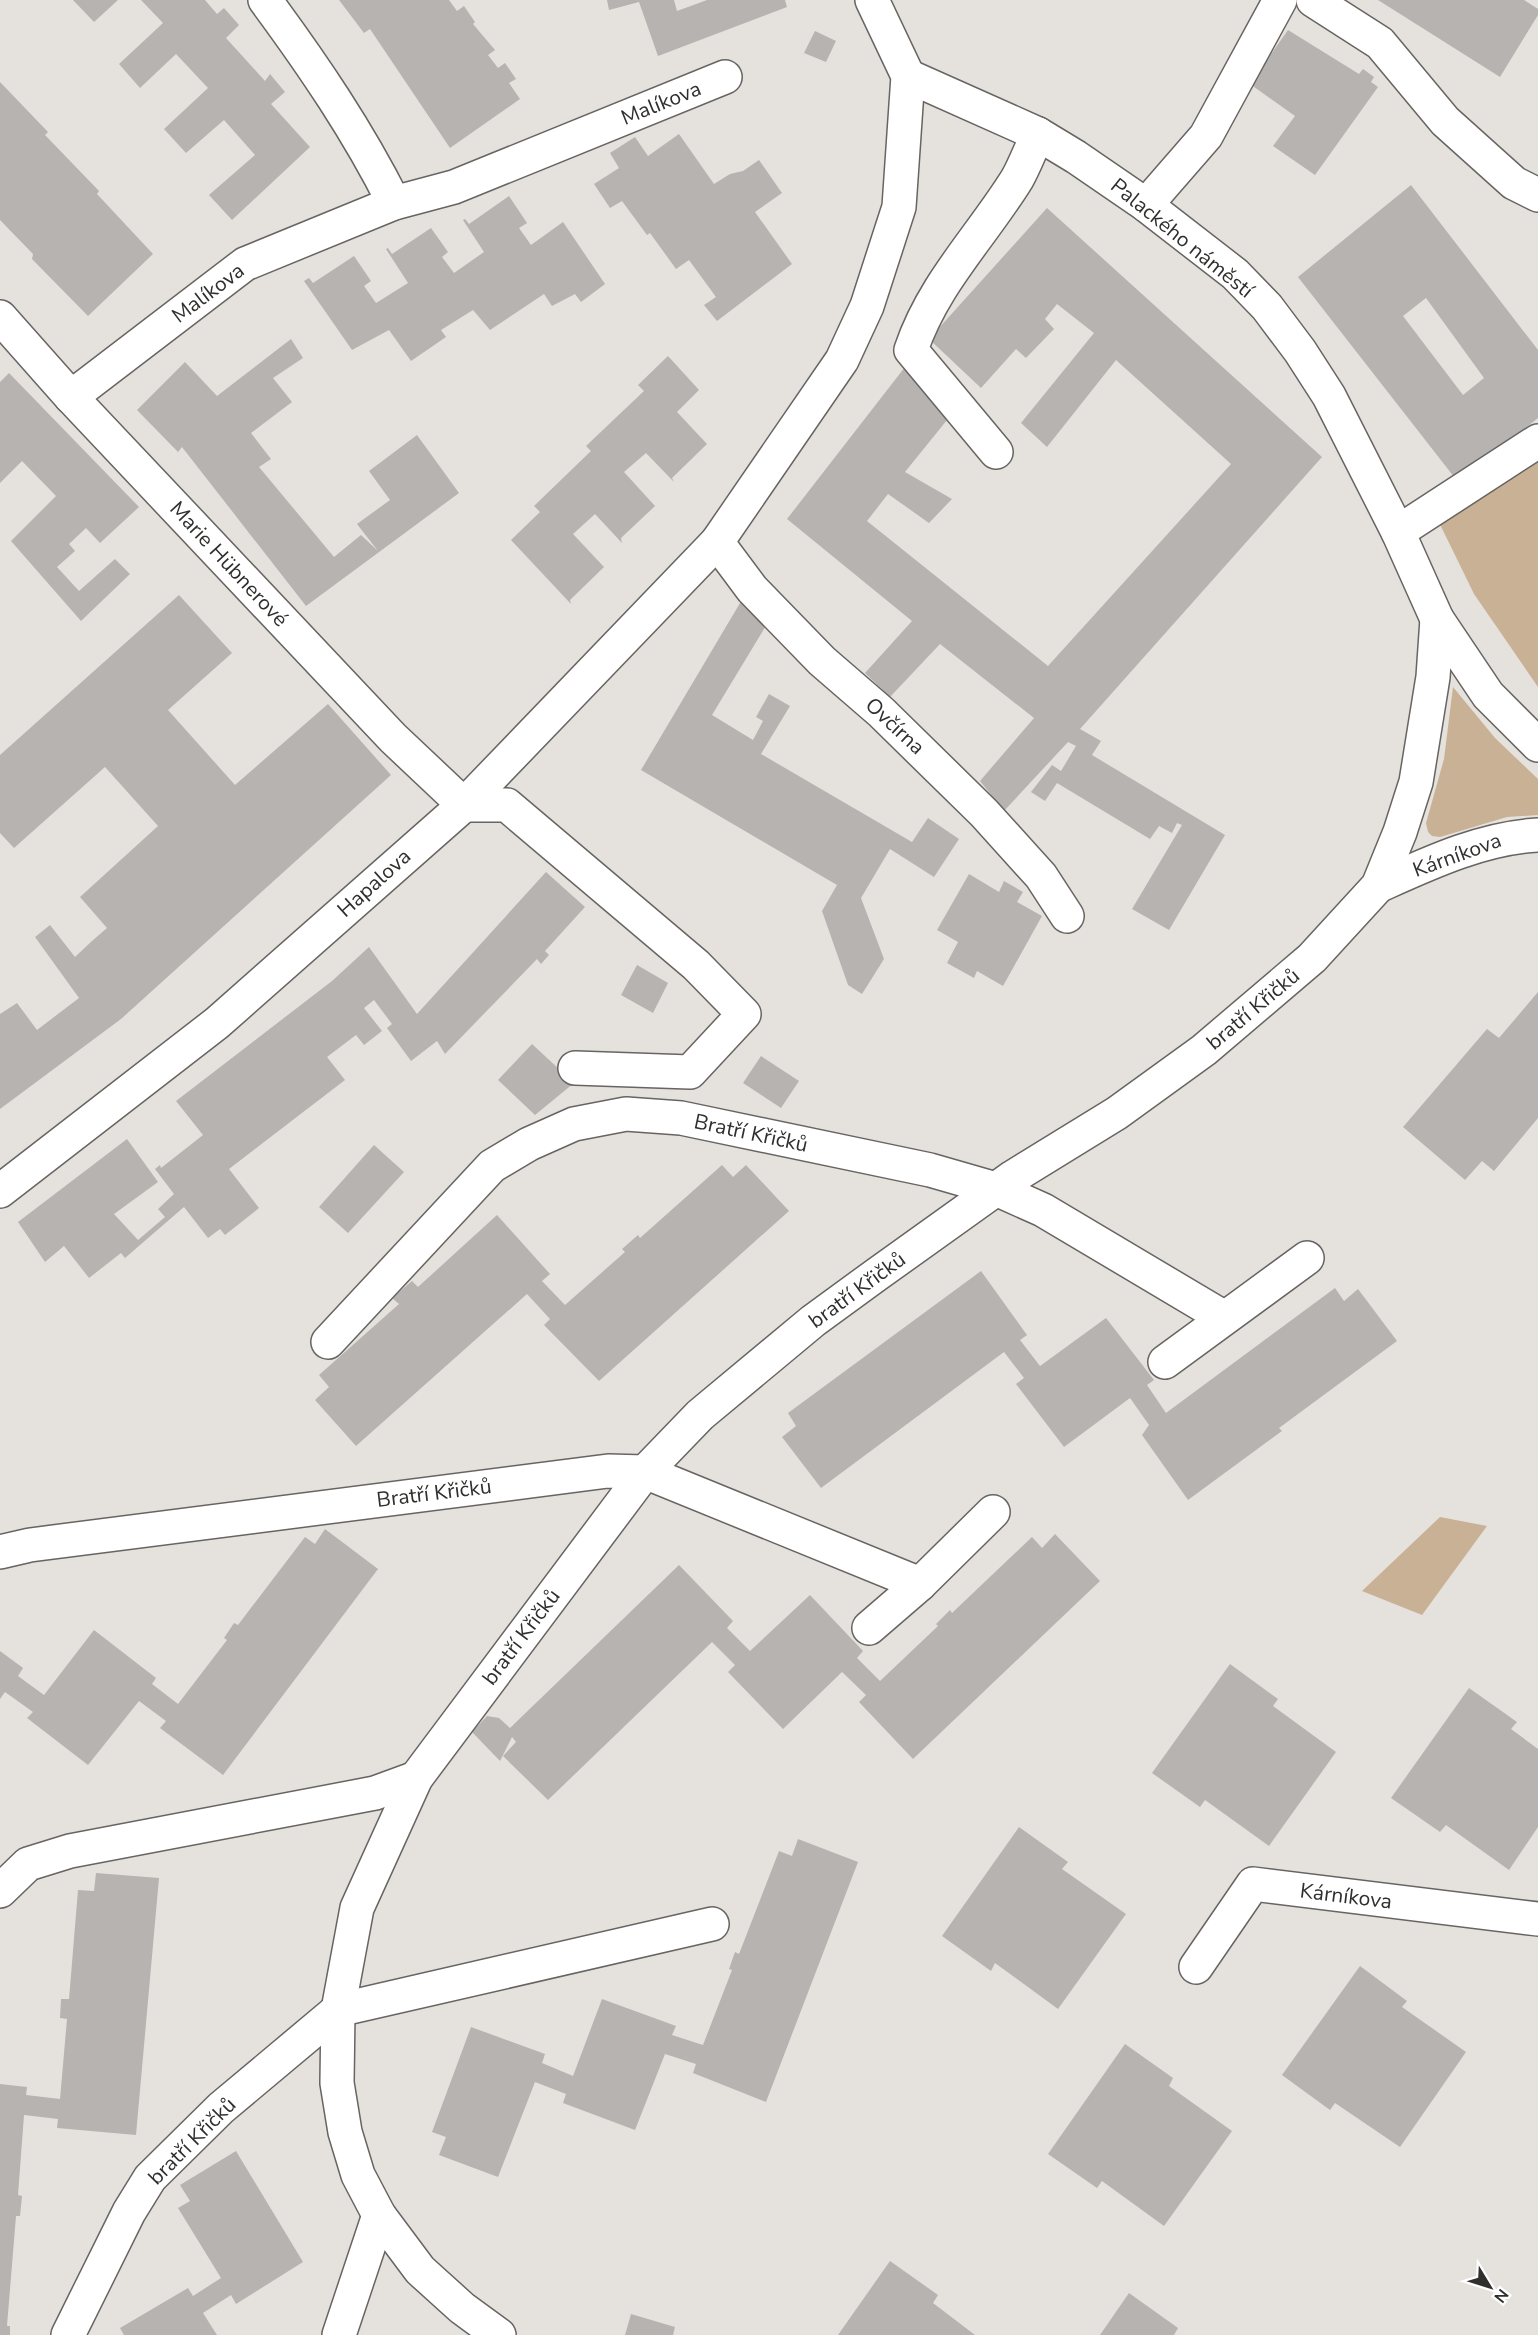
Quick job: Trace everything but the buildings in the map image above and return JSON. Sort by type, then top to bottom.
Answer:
[{"type":"street","points":[[265,0],[303,52],[370,155],[394,203]]},
{"type":"street","points":[[717,542],[842,360],[867,306],[899,207],[908,76],[872,0]]},
{"type":"street","points":[[1146,205],[1206,136],[1280,0]]},
{"type":"street","points":[[1313,0],[1380,43],[1444,121],[1514,183],[1538,195]]},
{"type":"street","name":"Palackého náměstí","points":[[908,76],[1038,134],[1146,205],[1234,274],[1267,307],[1300,351],[1329,396],[1398,532],[1437,619],[1488,694],[1538,745]]},
{"type":"street","name":"Malíkova","points":[[71,397],[246,264],[394,203],[454,187],[725,77]]},
{"type":"street","points":[[996,452],[911,350],[919,324],[936,293],[1017,178],[1038,134]]},
{"type":"street","name":"Marie Hübnerové","points":[[0,317],[71,397],[393,738],[464,805]]},
{"type":"street","points":[[1398,532],[1538,441]]},
{"type":"street","name":"Hapalova","points":[[0,1191],[218,1023],[464,805],[717,542]]},
{"type":"street","name":"Ovčírna","points":[[717,542],[752,589],[822,661],[881,712],[984,813],[1041,876],[1066,916]]},
{"type":"street","name":"Palackého náměstí","points":[[1378,886],[1400,832],[1416,782],[1433,676],[1437,619]]},
{"type":"street","points":[[464,805],[507,805],[696,965],[744,1014],[690,1072],[575,1068]]},
{"type":"street","name":"Kárníkova","points":[[1378,886],[1438,859],[1508,836],[1538,835]]},
{"type":"street","name":"bratří Křičků","points":[[499,2335],[462,2308],[420,2270],[380,2215],[358,2175],[345,2132],[336,2083],[338,2010],[357,1908],[416,1778],[645,1472],[700,1415],[822,1314],[996,1189],[1117,1113],[1204,1050],[1312,958],[1378,886]]},
{"type":"street","name":"Bratří Křičků","points":[[328,1342],[492,1166],[529,1144],[574,1124],[626,1114],[681,1118],[930,1170],[996,1189],[1043,1210],[1223,1317]]},
{"type":"street","points":[[1165,1362],[1223,1317],[1307,1258]]},
{"type":"street","name":"Bratří Křičků","points":[[0,1552],[42,1543],[608,1471],[645,1472],[920,1584]]},
{"type":"street","points":[[869,1628],[920,1584],[993,1512]]},
{"type":"street","points":[[0,1891],[28,1864],[70,1851],[375,1793],[416,1778]]},
{"type":"street","name":"Kárníkova","points":[[1196,1966],[1252,1884],[1538,1920]]},
{"type":"street","name":"bratří Křičků","points":[[68,2335],[129,2212],[150,2178],[222,2108],[338,2010],[712,1924]]},
{"type":"street","points":[[339,2335],[380,2215]]},
{"type":"shaded area","points":[[1538,442],[1538,687],[1474,594],[1432,508]]},
{"type":"shaded area","points":[[1453,687],[1495,738],[1538,779],[1538,815],[1507,817],[1440,837],[1432,836],[1428,832],[1426,823],[1444,759]]},
{"type":"shaded area","points":[[1440,1517],[1487,1526],[1422,1615],[1362,1591]]}]
